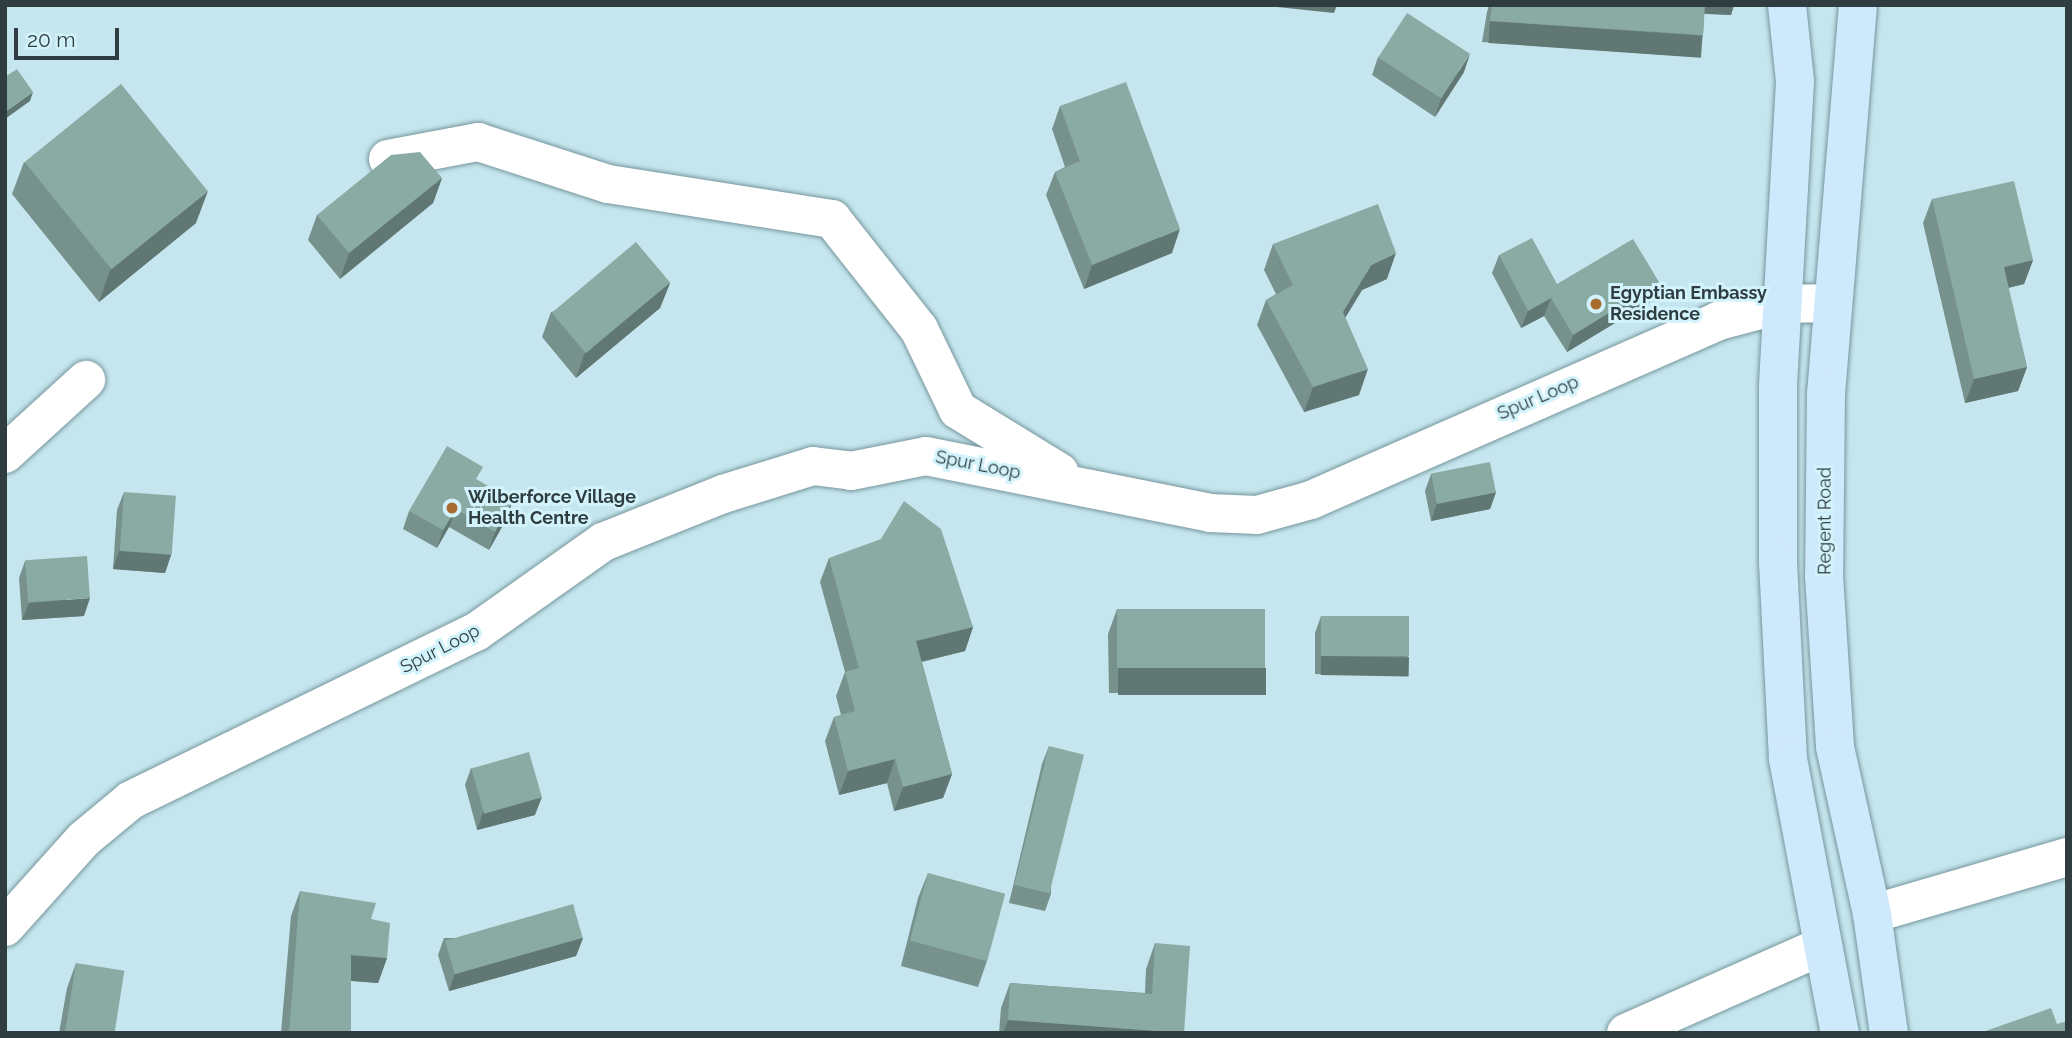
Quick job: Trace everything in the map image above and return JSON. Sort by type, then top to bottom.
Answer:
[{"type":"main road","points":[[1787,5],[1795,81],[1783,304],[1778,562],[1788,759],[1820,947],[1840,1033]]},
{"type":"main road","name":"Regent Road","points":[[1858,5],[1832,303],[1824,576],[1835,747],[1872,915],[1889,1033]]},
{"type":"street","points":[[388,159],[478,142],[608,184],[832,219],[919,330],[958,410],[1079,484]]},
{"type":"street","name":"Spur Loop","points":[[5,927],[84,839],[131,800],[476,632],[603,542],[813,467],[851,471],[926,456],[1079,484],[1210,513],[1257,515],[1311,500],[1718,321],[1783,304],[1832,303]]},
{"type":"street","points":[[5,454],[86,380]]},
{"type":"street","points":[[1872,915],[2067,858]]},
{"type":"street","points":[[1626,1033],[1820,947]]},
{"type":"building","points":[[1492,5],[1705,5],[1703,35],[1490,21]]},
{"type":"building","points":[[1407,13],[1470,54],[1441,98],[1378,57]]},
{"type":"building","points":[[17,69],[33,92],[5,112],[5,77]]},
{"type":"building","points":[[1126,82],[1180,229],[1092,265],[1055,172],[1080,161],[1060,106]]},
{"type":"building","points":[[121,84],[208,191],[111,269],[25,162]]},
{"type":"building","points":[[420,152],[442,178],[349,253],[317,215],[391,155]]},
{"type":"building","points":[[2014,181],[2033,260],[2004,267],[2027,367],[1974,379],[1932,199]]},
{"type":"building","points":[[1378,204],[1396,253],[1371,265],[1343,312],[1368,369],[1313,387],[1266,300],[1293,285],[1273,244]]},
{"type":"building","points":[[1532,238],[1557,284],[1633,239],[1659,282],[1573,335],[1551,298],[1528,311],[1499,255]]},
{"type":"building","points":[[636,242],[670,283],[586,353],[552,313]]},
{"type":"building","name":"Wilberforce Village Health Centre","points":[[447,446],[483,467],[476,479],[513,500],[495,532],[456,509],[443,530],[409,511]]},
{"type":"building","points":[[1490,462],[1496,492],[1437,504],[1431,473]]},
{"type":"building","points":[[124,492],[176,496],[172,554],[120,551]]},
{"type":"building","points":[[904,501],[941,529],[973,627],[916,641],[952,774],[903,787],[895,759],[848,771],[834,717],[855,711],[845,672],[859,668],[829,558],[881,539]]},
{"type":"building","points":[[87,556],[90,598],[28,602],[25,560]]},
{"type":"building","points":[[1117,609],[1265,609],[1265,668],[1117,668]]},
{"type":"building","points":[[1321,616],[1409,616],[1409,656],[1321,656]]},
{"type":"building","points":[[1049,746],[1084,755],[1049,893],[1014,885]]},
{"type":"building","points":[[529,752],[542,797],[484,814],[471,769]]},
{"type":"building","points":[[928,873],[1005,894],[987,961],[910,941]]},
{"type":"building","points":[[300,891],[376,903],[371,919],[390,923],[387,958],[351,955],[351,1033],[289,1033]]},
{"type":"building","points":[[573,904],[583,938],[455,974],[445,941]]},
{"type":"building","points":[[1155,943],[1190,946],[1184,1033],[1008,1020],[1010,983],[1152,994]]},
{"type":"building","points":[[76,963],[124,971],[115,1033],[65,1033]]},
{"type":"building","points":[[2051,1008],[2057,1024],[2067,1021],[2067,1033],[1980,1033]]},
{"type":"place","name":"Egyptian Embassy Residence","points":[[1596,304]]},
{"type":"place","name":"Wilberforce Village Health Centre","points":[[452,508]]}]
